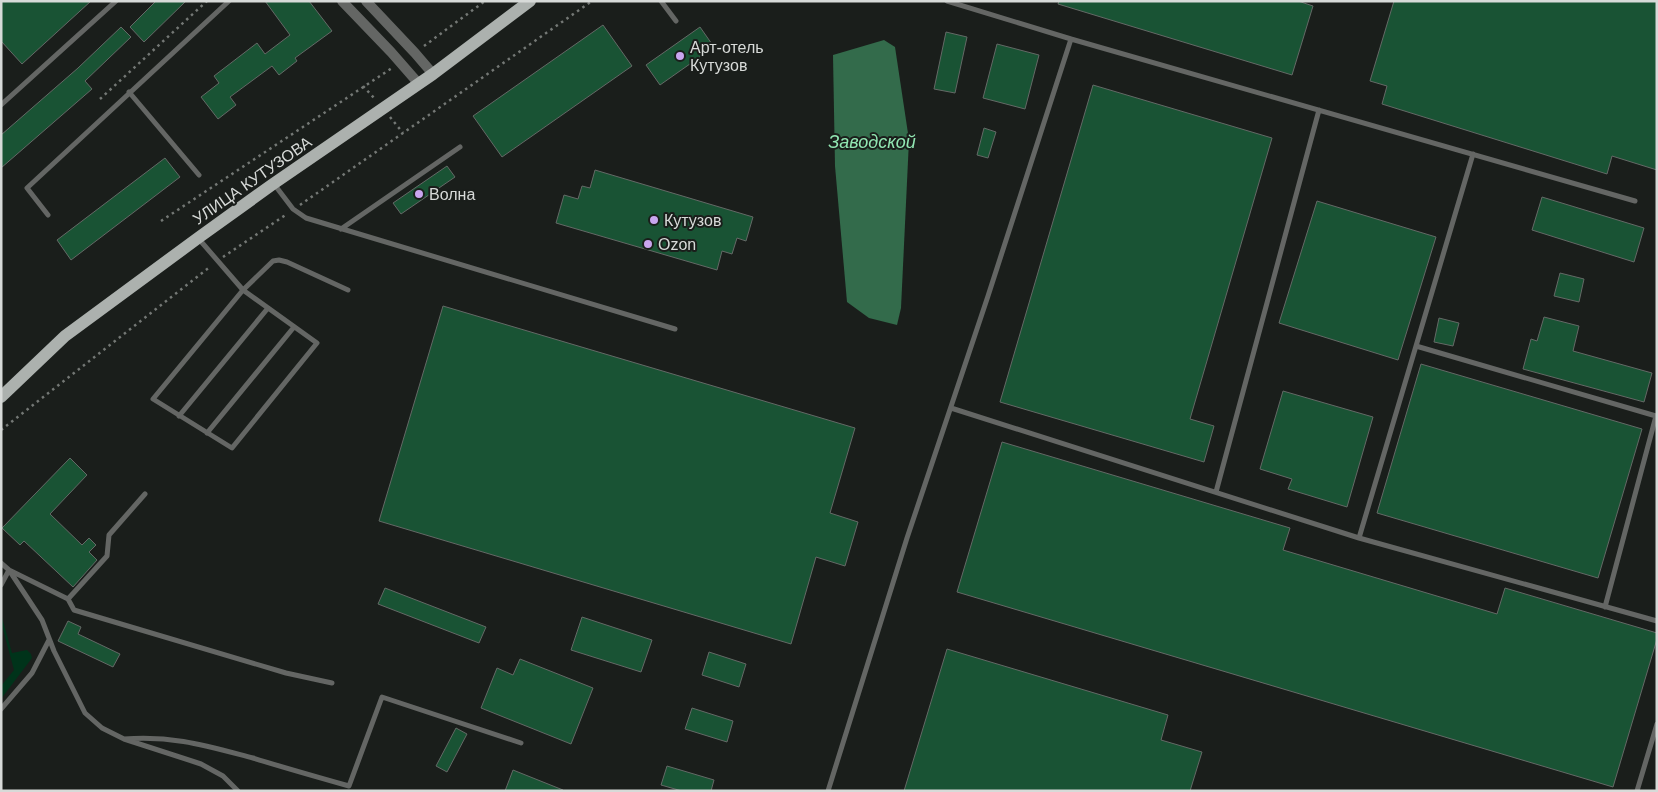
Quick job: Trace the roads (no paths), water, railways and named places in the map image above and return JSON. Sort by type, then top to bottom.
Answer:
[{"type":"main road","name":"УЛИЦА КУТУЗОВА","points":[[1,397],[66,336],[273,184],[433,74],[530,1]]},
{"type":"street","points":[[342,1],[401,62],[419,84]]},
{"type":"street","points":[[366,1],[415,52],[433,74]]},
{"type":"lane","points":[[1,104],[116,1]]},
{"type":"lane","points":[[48,215],[27,188],[229,1]]},
{"type":"lane","points":[[661,1],[676,22]]},
{"type":"lane","points":[[947,1],[1071,39],[1635,201]]},
{"type":"lane","points":[[828,791],[907,538],[1071,39]]},
{"type":"lane","points":[[129,92],[199,175]]},
{"type":"lane","points":[[1216,492],[1319,110]]},
{"type":"lane","points":[[341,229],[460,146]]},
{"type":"lane","points":[[1359,538],[1473,154]]},
{"type":"lane","points":[[273,184],[293,209],[306,218],[674,329]]},
{"type":"lane","points":[[198,238],[244,290],[316,343],[232,448],[153,399],[244,290],[273,261],[288,262],[348,290]]},
{"type":"lane","points":[[179,416],[268,308]]},
{"type":"lane","points":[[207,433],[294,327]]},
{"type":"lane","points":[[1416,346],[1656,416],[1605,606]]},
{"type":"lane","points":[[950,408],[1359,538],[1657,621]]},
{"type":"lane","points":[[68,599],[108,556],[109,534],[145,494]]},
{"type":"lane","points":[[1,562],[9,570],[42,620],[49,640],[85,713],[102,728],[124,739],[201,764],[223,776],[238,791]]},
{"type":"lane","points":[[9,570],[68,599],[74,610],[286,673],[332,683]]},
{"type":"lane","points":[[1,585],[9,570]]},
{"type":"lane","points":[[1,709],[32,673],[49,640]]},
{"type":"lane","points":[[124,739],[143,737],[168,738],[196,742],[349,786],[382,697],[521,744]]},
{"type":"lane","points":[[1637,791],[1657,724]]},
{"type":"water","name":"Заводской","points":[[884,40],[895,47],[909,140],[901,308],[897,325],[869,318],[847,302],[835,166],[833,55]]},
{"type":"place","name":"Арт-отель Кутузов","points":[[680,56]]},
{"type":"place","name":"Волна","points":[[419,194]]},
{"type":"place","name":"Кутузов","points":[[654,220]]},
{"type":"place","name":"Ozon","points":[[648,244]]}]
